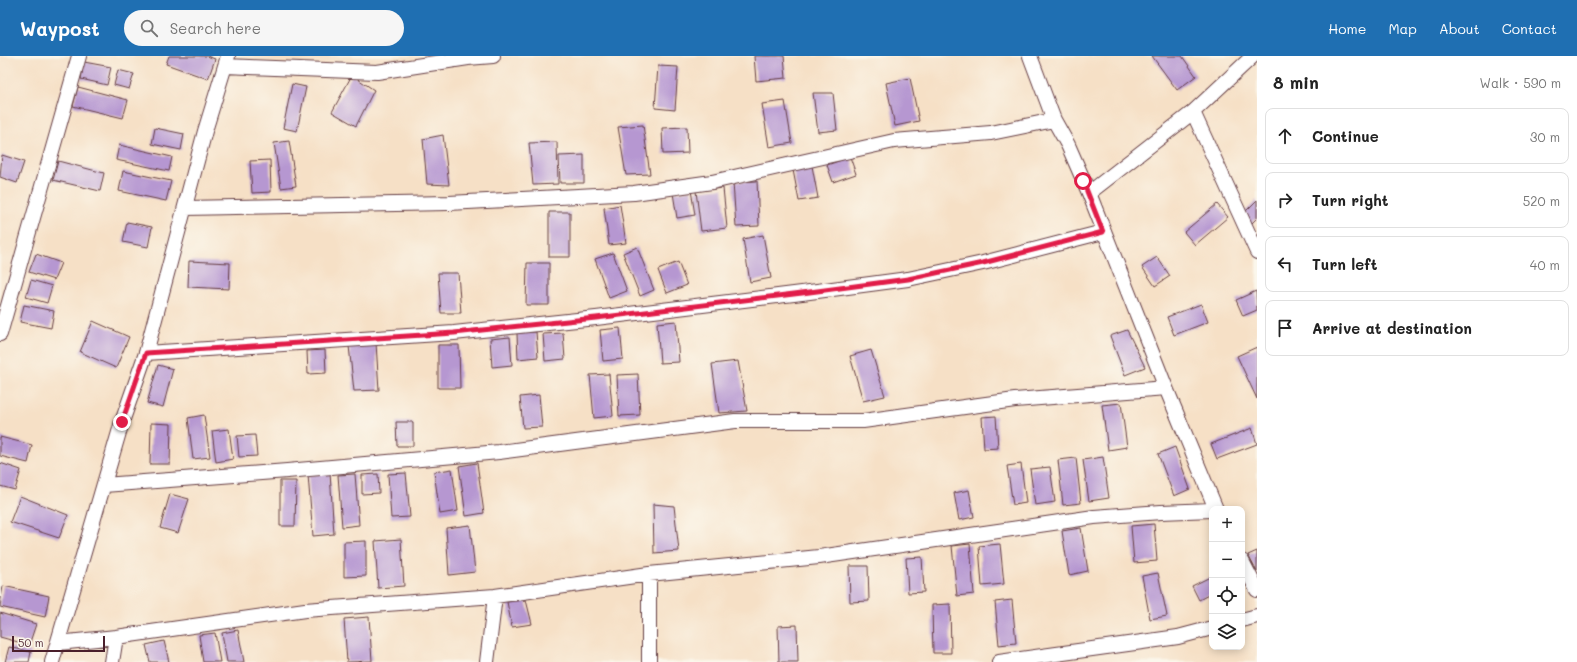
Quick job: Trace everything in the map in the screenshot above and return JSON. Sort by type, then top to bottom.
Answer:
[{"type":"street","points":[[0,334],[79,56]]},
{"type":"street","points":[[52,662],[122,422],[146,353],[205,131],[226,61],[377,72],[468,58],[493,56]]},
{"type":"street","points":[[1030,56],[1054,120],[1068,145],[1089,193],[1103,232],[1215,506]]},
{"type":"street","points":[[1089,193],[1193,112],[1253,56]]},
{"type":"street","points":[[1193,112],[1257,252]]},
{"type":"street","points":[[185,208],[449,203],[634,193],[712,182],[894,141],[991,133],[1054,120]]},
{"type":"street","points":[[146,353],[454,333],[596,318],[802,293],[908,279],[983,263],[1103,232]]},
{"type":"street","points":[[104,485],[287,471],[499,452],[735,421],[862,421],[1015,400],[1166,388]]},
{"type":"street","points":[[58,643],[116,637],[305,610],[494,596],[649,574],[819,557],[1094,517],[1209,510]]},
{"type":"street","points":[[1245,567],[1257,590]]},
{"type":"street","points":[[649,574],[649,662]]},
{"type":"street","points":[[487,662],[494,596]]},
{"type":"street","points":[[1245,619],[1257,616]]},
{"type":"street","points":[[999,662],[1064,657],[1178,637],[1209,629]]},
{"type":"street","points":[[112,662],[116,637]]},
{"type":"building","points":[[169,56],[207,56],[215,59],[208,79],[166,64]]},
{"type":"building","points":[[754,56],[784,56],[786,78],[756,81]]},
{"type":"building","points":[[1152,56],[1182,56],[1196,76],[1177,90]]},
{"type":"building","points":[[84,62],[111,67],[107,85],[81,79]]},
{"type":"building","points":[[658,66],[678,67],[675,110],[655,108]]},
{"type":"building","points":[[118,70],[134,74],[129,89],[114,85]]},
{"type":"building","points":[[352,75],[374,90],[356,126],[332,112]]},
{"type":"building","points":[[910,78],[919,121],[895,126],[886,83]]},
{"type":"building","points":[[292,84],[306,87],[297,131],[283,128]]},
{"type":"building","points":[[78,87],[128,100],[123,118],[73,106]]},
{"type":"building","points":[[813,93],[833,93],[837,130],[818,132]]},
{"type":"building","points":[[785,101],[792,143],[769,147],[762,104]]},
{"type":"building","points":[[643,125],[650,174],[626,175],[618,127]]},
{"type":"building","points":[[687,127],[688,153],[663,154],[662,128]]},
{"type":"building","points":[[155,128],[184,134],[181,150],[152,144]]},
{"type":"building","points":[[443,135],[449,185],[427,184],[423,139]]},
{"type":"building","points":[[289,141],[296,186],[281,188],[274,143]]},
{"type":"building","points":[[557,142],[558,184],[533,185],[529,143]]},
{"type":"building","points":[[119,145],[172,157],[169,171],[116,160]]},
{"type":"building","points":[[2,155],[24,162],[17,183],[0,177]]},
{"type":"building","points":[[584,155],[584,183],[560,183],[559,156]]},
{"type":"building","points":[[850,157],[856,174],[833,182],[827,165]]},
{"type":"building","points":[[270,160],[271,192],[252,193],[250,161]]},
{"type":"building","points":[[58,161],[104,173],[100,191],[53,180]]},
{"type":"building","points":[[812,166],[818,198],[799,201],[793,170]]},
{"type":"building","points":[[123,171],[171,181],[166,201],[119,191]]},
{"type":"building","points":[[757,181],[759,226],[736,227],[733,182]]},
{"type":"building","points":[[723,188],[727,228],[701,231],[696,191]]},
{"type":"building","points":[[691,190],[695,215],[677,218],[673,193]]},
{"type":"building","points":[[1257,200],[1257,218],[1251,224],[1242,215]]},
{"type":"building","points":[[1217,204],[1228,217],[1195,245],[1184,232]]},
{"type":"building","points":[[620,205],[626,243],[609,245],[604,208]]},
{"type":"building","points":[[549,212],[570,212],[570,257],[549,257]]},
{"type":"building","points":[[127,222],[152,227],[148,247],[123,242]]},
{"type":"building","points":[[763,235],[771,278],[750,282],[743,239]]},
{"type":"building","points":[[637,247],[654,290],[640,296],[623,253]]},
{"type":"building","points":[[613,253],[627,291],[609,298],[595,259]]},
{"type":"building","points":[[36,254],[61,263],[54,280],[29,272]]},
{"type":"building","points":[[1157,257],[1170,276],[1155,286],[1142,267]]},
{"type":"building","points":[[189,261],[230,263],[229,289],[188,287]]},
{"type":"building","points":[[678,262],[687,285],[667,293],[658,270]]},
{"type":"building","points":[[527,263],[549,263],[549,305],[526,305]]},
{"type":"building","points":[[438,273],[458,273],[461,313],[441,313]]},
{"type":"building","points":[[31,280],[52,286],[47,303],[26,297]]},
{"type":"building","points":[[1256,291],[1257,310],[1243,316],[1236,300]]},
{"type":"building","points":[[1201,304],[1208,322],[1174,335],[1167,317]]},
{"type":"building","points":[[24,305],[54,311],[51,328],[20,322]]},
{"type":"building","points":[[93,321],[129,337],[116,368],[80,352]]},
{"type":"building","points":[[676,321],[679,362],[660,363],[657,323]]},
{"type":"building","points":[[620,328],[623,359],[603,361],[600,330]]},
{"type":"building","points":[[1127,330],[1145,367],[1125,375],[1110,336]]},
{"type":"building","points":[[536,332],[538,357],[518,359],[517,333]]},
{"type":"building","points":[[563,333],[565,359],[545,361],[543,334]]},
{"type":"building","points":[[510,337],[512,365],[492,367],[490,339]]},
{"type":"building","points":[[376,343],[379,390],[354,391],[349,346]]},
{"type":"building","points":[[438,345],[459,345],[460,388],[438,388]]},
{"type":"building","points":[[1257,347],[1257,399],[1237,356]]},
{"type":"building","points":[[325,350],[326,373],[308,374],[307,351]]},
{"type":"building","points":[[871,350],[885,396],[863,401],[850,356]]},
{"type":"building","points":[[738,361],[747,411],[719,413],[712,364]]},
{"type":"building","points":[[158,365],[173,369],[163,407],[147,403]]},
{"type":"building","points":[[609,374],[613,416],[594,418],[590,375]]},
{"type":"building","points":[[638,374],[640,415],[619,416],[617,375]]},
{"type":"building","points":[[539,395],[542,427],[523,428],[520,397]]},
{"type":"building","points":[[1121,403],[1127,447],[1108,450],[1102,405]]},
{"type":"building","points":[[204,415],[210,457],[193,459],[188,418]]},
{"type":"building","points":[[996,416],[998,448],[984,449],[982,417]]},
{"type":"building","points":[[396,422],[413,422],[413,446],[397,446]]},
{"type":"building","points":[[151,423],[171,424],[170,464],[150,464]]},
{"type":"building","points":[[1252,428],[1257,444],[1217,459],[1211,444]]},
{"type":"building","points":[[229,429],[233,459],[216,462],[212,431]]},
{"type":"building","points":[[255,435],[257,456],[239,457],[237,436]]},
{"type":"building","points":[[0,437],[32,445],[28,463],[0,456]]},
{"type":"building","points":[[1175,447],[1190,489],[1174,496],[1158,454]]},
{"type":"building","points":[[1103,457],[1109,498],[1089,501],[1083,460]]},
{"type":"building","points":[[1076,458],[1081,503],[1063,505],[1058,460]]},
{"type":"building","points":[[0,463],[21,470],[15,490],[0,486]]},
{"type":"building","points":[[477,463],[484,513],[466,516],[459,466]]},
{"type":"building","points":[[1021,464],[1026,503],[1013,505],[1007,466]]},
{"type":"building","points":[[1050,467],[1055,502],[1035,505],[1030,469]]},
{"type":"building","points":[[452,469],[458,511],[440,514],[434,472]]},
{"type":"building","points":[[330,473],[334,534],[313,536],[308,475]]},
{"type":"building","points":[[406,473],[410,517],[391,518],[388,474]]},
{"type":"building","points":[[355,474],[359,525],[342,527],[338,475]]},
{"type":"building","points":[[378,474],[379,493],[362,494],[362,475]]},
{"type":"building","points":[[280,481],[296,481],[295,526],[280,526]]},
{"type":"building","points":[[969,490],[974,517],[959,520],[954,493]]},
{"type":"building","points":[[170,494],[189,499],[178,533],[160,528]]},
{"type":"building","points":[[20,496],[68,515],[59,538],[10,522]]},
{"type":"building","points":[[653,504],[674,506],[679,551],[654,553]]},
{"type":"building","points":[[1154,524],[1157,561],[1134,563],[1131,526]]},
{"type":"building","points":[[470,525],[475,572],[449,575],[446,528]]},
{"type":"building","points":[[1081,528],[1088,571],[1069,575],[1062,531]]},
{"type":"building","points":[[401,539],[404,586],[378,588],[375,541]]},
{"type":"building","points":[[366,541],[366,576],[344,577],[344,542]]},
{"type":"building","points":[[970,544],[974,594],[957,596],[952,546]]},
{"type":"building","points":[[1000,544],[1004,584],[982,586],[979,546]]},
{"type":"building","points":[[1257,551],[1257,572],[1248,555]]},
{"type":"building","points":[[922,557],[924,592],[908,593],[906,558]]},
{"type":"building","points":[[849,566],[868,566],[869,601],[850,602]]},
{"type":"building","points":[[1158,573],[1167,616],[1150,619],[1142,576]]},
{"type":"building","points":[[1209,578],[1209,595],[1199,600],[1192,586]]},
{"type":"building","points":[[3,586],[49,596],[45,617],[0,607]]},
{"type":"building","points":[[526,600],[532,624],[512,627],[507,602]]},
{"type":"building","points":[[1012,600],[1016,643],[999,645],[995,602]]},
{"type":"building","points":[[950,604],[951,653],[933,653],[932,605]]},
{"type":"building","points":[[0,613],[36,624],[29,645],[0,637]]},
{"type":"building","points":[[369,617],[372,661],[347,662],[344,619]]},
{"type":"building","points":[[797,625],[798,662],[779,662],[778,626]]},
{"type":"building","points":[[238,630],[244,662],[227,662],[222,633]]},
{"type":"building","points":[[215,633],[220,662],[203,662],[199,635]]},
{"type":"building","points":[[164,641],[169,662],[150,662],[146,645]]},
{"type":"building","points":[[9,647],[31,652],[29,662],[5,662]]},
{"type":"route","points":[[122,422],[146,353],[454,333],[596,318],[908,279],[983,263],[1103,232],[1089,193],[1083,181]]}]
